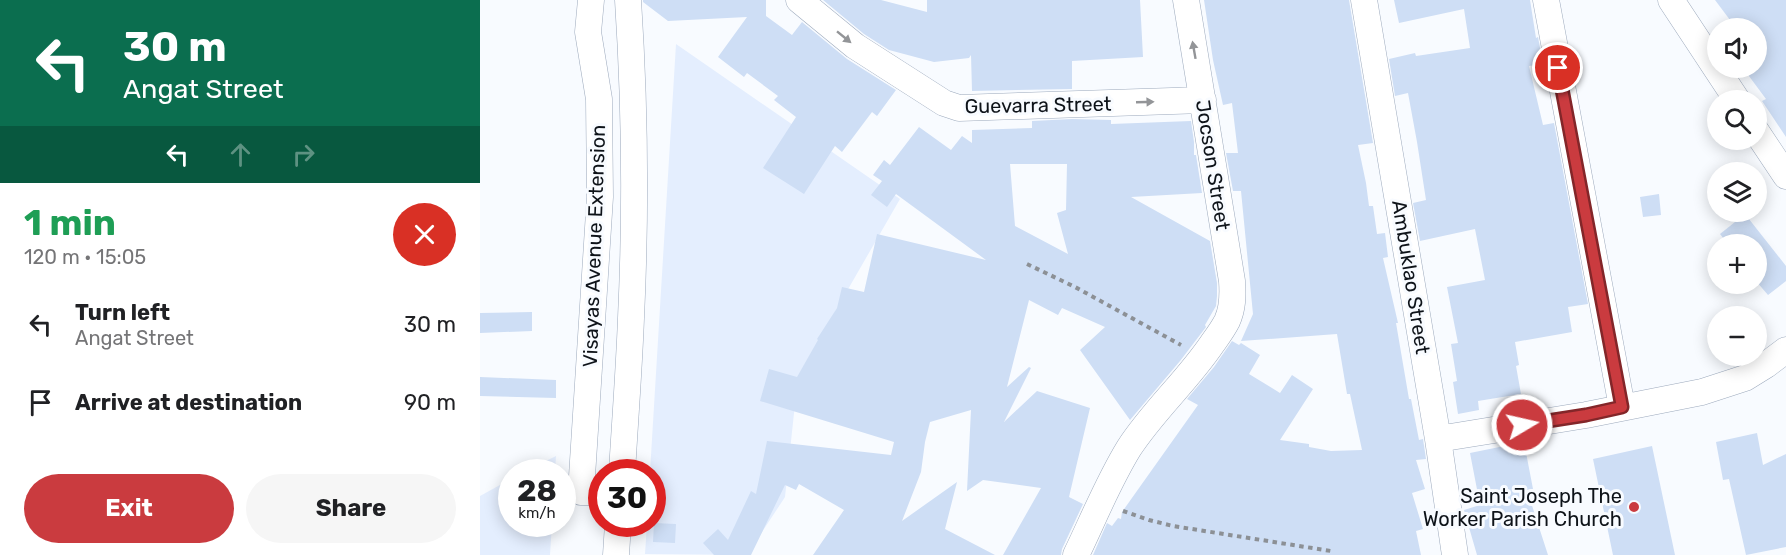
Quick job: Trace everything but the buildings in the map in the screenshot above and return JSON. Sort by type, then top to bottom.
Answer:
[{"type":"street","name":"Visayas Avenue Extension","points":[[591,0],[588,32],[599,99],[600,186],[593,315],[591,459]]},
{"type":"street","name":"Visayas Avenue Extension","points":[[623,459],[631,315],[634,198],[633,80],[628,0]]},
{"type":"street","name":"Guevarra Street","points":[[799,0],[855,46],[944,103],[959,108],[1203,100]]},
{"type":"street","name":"Jocson Street","points":[[1076,555],[1116,472],[1142,429],[1203,357],[1227,321],[1231,307],[1233,294],[1186,0]]},
{"type":"street","name":"Ambuklao Street","points":[[1364,0],[1438,439],[1455,555]]},
{"type":"street","points":[[1546,0],[1622,407]]},
{"type":"street","points":[[1671,0],[1730,90]]},
{"type":"street","points":[[1767,148],[1786,176]]},
{"type":"street","points":[[593,315],[631,315]]},
{"type":"street","points":[[1438,439],[1586,415],[1702,392],[1745,378],[1786,350]]},
{"type":"street","points":[[616,555],[617,537]]},
{"type":"path","points":[[1027,264],[1075,287],[1203,357]]},
{"type":"path","points":[[1102,502],[1129,514],[1173,526],[1331,551]]},
{"type":"shaded area","points":[[676,44],[900,199],[798,376],[785,497],[747,555],[645,554],[646,537],[666,537],[666,459],[651,459]]},
{"type":"shaded area","points":[[498,486],[498,537],[551,537],[550,555],[480,555],[480,496]]},
{"type":"place","name":"Saint Joseph The Worker Parish Church","points":[[1634,507]]},
{"type":"route","points":[[1522,425],[1622,407],[1558,68]]}]
